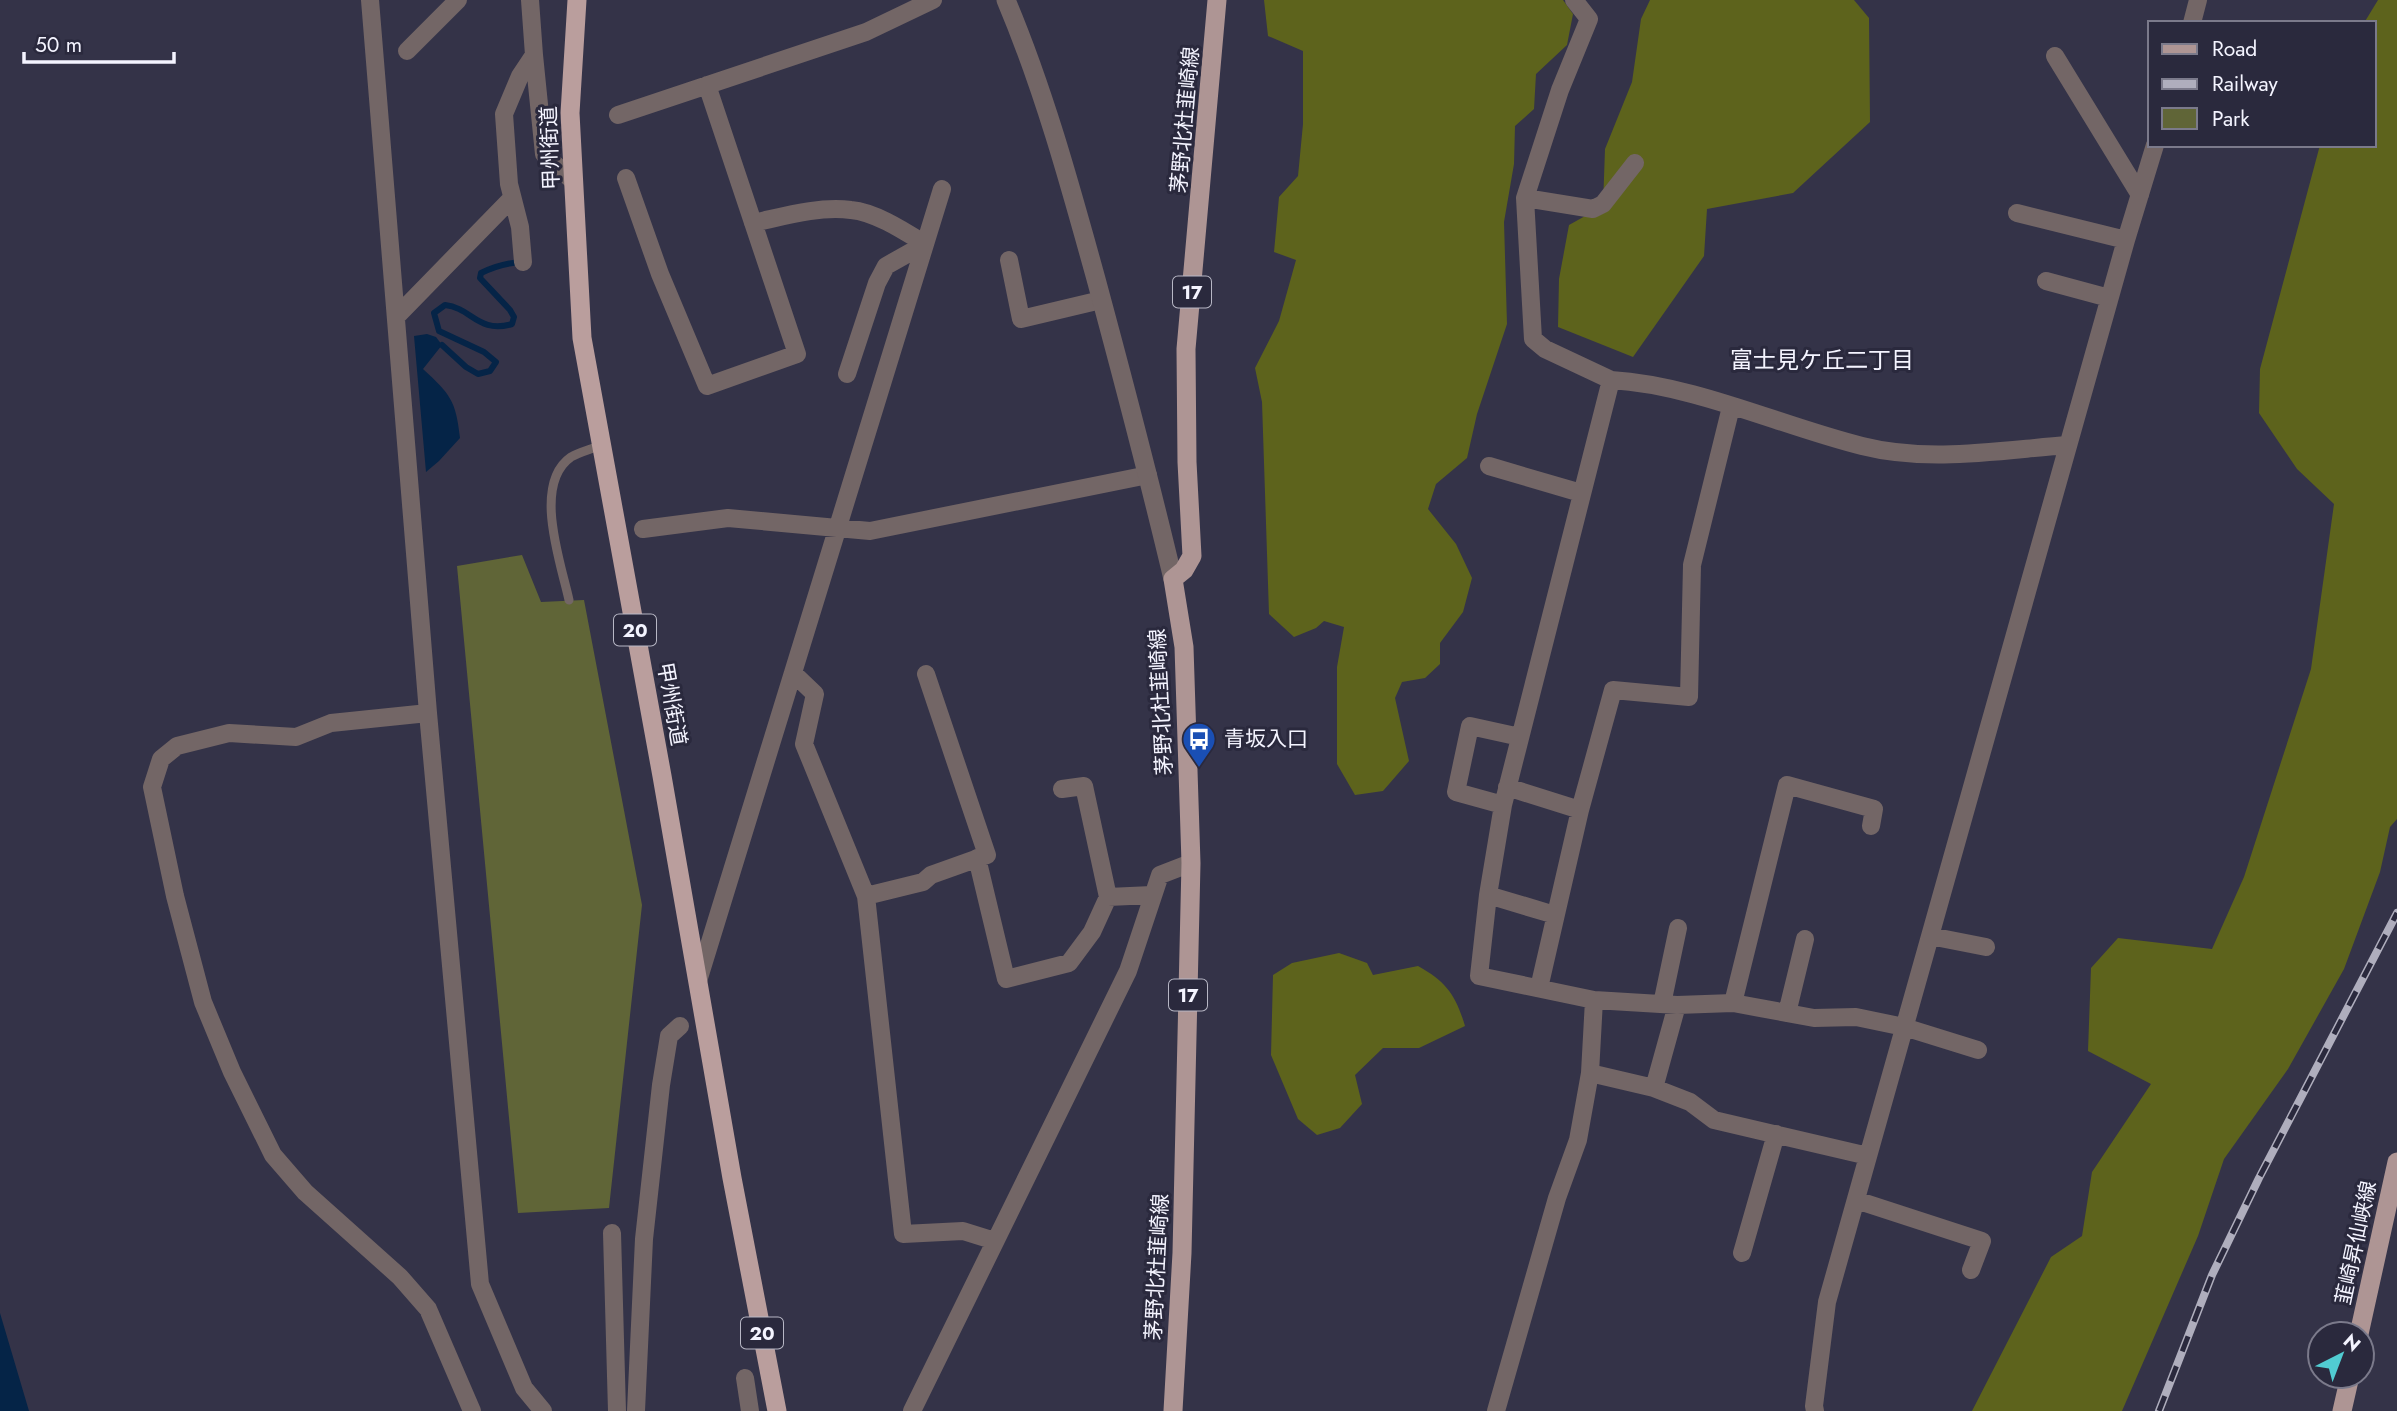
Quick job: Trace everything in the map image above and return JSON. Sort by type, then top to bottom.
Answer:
[{"type":"highway","name":"甲州街道","points":[[577,0],[570,113],[582,338],[732,1178],[777,1411]]},
{"type":"main road","name":"茅野北杜韮崎線","points":[[1173,1411],[1183,1240],[1191,863],[1184,647],[1173,579],[1184,569],[1192,556],[1186,462],[1186,349],[1217,0]]},
{"type":"main road","name":"韮崎昇仙峡線","points":[[2362,1320],[2397,1162]]},
{"type":"main road","points":[[2342,1411],[2347,1390]]},
{"type":"street","points":[[370,0],[428,713],[480,1284],[524,1388],[543,1411]]},
{"type":"street","points":[[407,51],[458,0]]},
{"type":"street","points":[[530,0],[544,154],[574,182]]},
{"type":"street","points":[[618,115],[866,32],[933,0]]},
{"type":"street","points":[[1006,0],[1023,40],[1066,173],[1148,475],[1173,579]]},
{"type":"street","points":[[1574,0],[1589,19],[1560,90],[1525,198],[1533,339],[1545,349],[1611,380],[1657,385],[1863,446],[1918,456],[2068,445]]},
{"type":"street","points":[[2193,21],[2198,0]]},
{"type":"street","points":[[523,262],[520,226],[509,184],[504,114],[520,76],[534,55]]},
{"type":"street","points":[[2055,56],[2140,195]]},
{"type":"street","points":[[626,178],[660,274],[708,386],[797,355],[707,85]]},
{"type":"street","points":[[1815,1411],[1827,1302],[2109,298],[2154,147]]},
{"type":"street","points":[[1525,198],[1593,209],[1603,204],[1635,163]]},
{"type":"street","points":[[698,981],[942,189]]},
{"type":"street","points":[[396,317],[512,198]]},
{"type":"street","points":[[753,223],[805,211],[852,209],[890,223],[925,244]]},
{"type":"street","points":[[2017,213],[2126,240]]},
{"type":"street","points":[[846,374],[877,283],[886,265],[925,244]]},
{"type":"street","points":[[1009,260],[1021,319],[1101,300]]},
{"type":"street","points":[[2046,281],[2109,298]]},
{"type":"street","points":[[1611,380],[1503,805],[1488,895],[1479,976],[1594,1000],[1669,1004],[1734,1003],[1814,1018],[1856,1017],[1905,1027],[1978,1050]]},
{"type":"street","points":[[1539,988],[1580,810],[1613,690],[1689,697],[1692,565],[1731,407]]},
{"type":"street","points":[[1489,466],[1581,493]]},
{"type":"street","points":[[643,529],[727,518],[870,531],[1148,475]]},
{"type":"street","points":[[793,673],[815,694],[804,744],[866,896],[903,1234],[963,1231],[995,1241]]},
{"type":"street","points":[[866,896],[923,882],[931,875],[986,855],[926,674]]},
{"type":"street","points":[[428,713],[331,723],[296,737],[229,733],[177,746],[161,759],[152,787],[175,896],[203,1002],[232,1072],[273,1156],[305,1192],[400,1277],[428,1309],[472,1411]]},
{"type":"street","points":[[1503,805],[1456,792],[1470,726],[1520,737]]},
{"type":"street","points":[[1734,1003],[1787,785],[1874,809],[1871,826]]},
{"type":"street","points":[[976,858],[1006,979],[1069,964],[1092,932],[1108,897],[1084,786],[1062,789]]},
{"type":"street","points":[[1507,787],[1580,810]]},
{"type":"street","points":[[912,1411],[1128,971],[1160,875],[1191,863]]},
{"type":"street","points":[[1108,897],[1153,895]]},
{"type":"street","points":[[1488,895],[1555,915]]},
{"type":"street","points":[[1654,1088],[1669,1004],[1678,928]]},
{"type":"street","points":[[1930,936],[1986,947]]},
{"type":"street","points":[[1787,1013],[1805,939]]},
{"type":"street","points":[[1496,1411],[1557,1198],[1578,1140],[1590,1073],[1594,1000]]},
{"type":"street","points":[[636,1411],[644,1239],[661,1085],[669,1036],[680,1026]]},
{"type":"street","points":[[1590,1073],[1654,1088],[1690,1102],[1714,1120],[1868,1156]]},
{"type":"street","points":[[1742,1253],[1776,1134]]},
{"type":"street","points":[[1856,1200],[1982,1241],[1971,1270]]},
{"type":"street","points":[[612,1233],[617,1411]]},
{"type":"street","points":[[745,1378],[750,1411]]},
{"type":"lane","points":[[569,600],[550,514],[554,479],[570,458],[601,445]]},
{"type":"green space","points":[[1264,0],[1563,0],[1573,14],[1567,45],[1536,74],[1534,109],[1515,126],[1514,164],[1504,222],[1507,324],[1477,414],[1467,458],[1436,484],[1428,509],[1456,544],[1472,578],[1463,612],[1440,643],[1440,664],[1425,678],[1402,682],[1395,698],[1409,761],[1383,791],[1355,795],[1337,764],[1337,667],[1344,627],[1324,621],[1316,628],[1294,637],[1269,614],[1262,402],[1255,368],[1279,321],[1296,260],[1274,252],[1279,197],[1298,176],[1303,124],[1303,51],[1268,36]]},
{"type":"green space","points":[[1650,0],[1854,0],[1869,18],[1870,122],[1793,193],[1707,209],[1704,256],[1633,357],[1558,327],[1559,279],[1569,225],[1603,206],[1605,149],[1632,82],[1641,19]]},
{"type":"green space","points":[[2378,0],[2397,0],[2397,819],[2390,827],[2380,872],[2344,969],[2288,1069],[2224,1159],[2198,1236],[2122,1411],[1972,1411],[2051,1257],[2082,1236],[2092,1172],[2151,1084],[2088,1051],[2091,968],[2118,938],[2212,949],[2244,877],[2311,669],[2334,504],[2297,469],[2259,413],[2260,369],[2319,147],[2376,147],[2376,21],[2365,21]]},
{"type":"green space","points":[[522,555],[541,602],[584,600],[642,905],[609,1208],[518,1213],[457,566]]},
{"type":"green space","points":[[1339,953],[1367,963],[1373,975],[1418,966],[1449,991],[1465,1026],[1419,1048],[1383,1048],[1355,1075],[1362,1104],[1340,1128],[1317,1135],[1298,1119],[1271,1055],[1273,975],[1292,963]]},
{"type":"water","points":[[427,334],[436,337],[442,345],[423,369],[440,385],[454,406],[460,438],[426,472],[414,336]]},
{"type":"water","points":[[0,1313],[29,1411],[0,1411]]},
{"type":"waterway","points":[[442,345],[478,374],[490,371],[496,362],[484,352],[439,331],[434,313],[445,305],[491,326],[512,324],[514,317],[510,310],[480,278],[481,273],[491,268],[521,262]]},
{"type":"railway","points":[[2159,1411],[2212,1275],[2259,1178],[2397,913]]},
{"type":"place","name":"青坂入口","points":[[1199,769]]},
{"type":"district","name":"富士見ケ丘二丁目","points":[[1822,360]]}]
